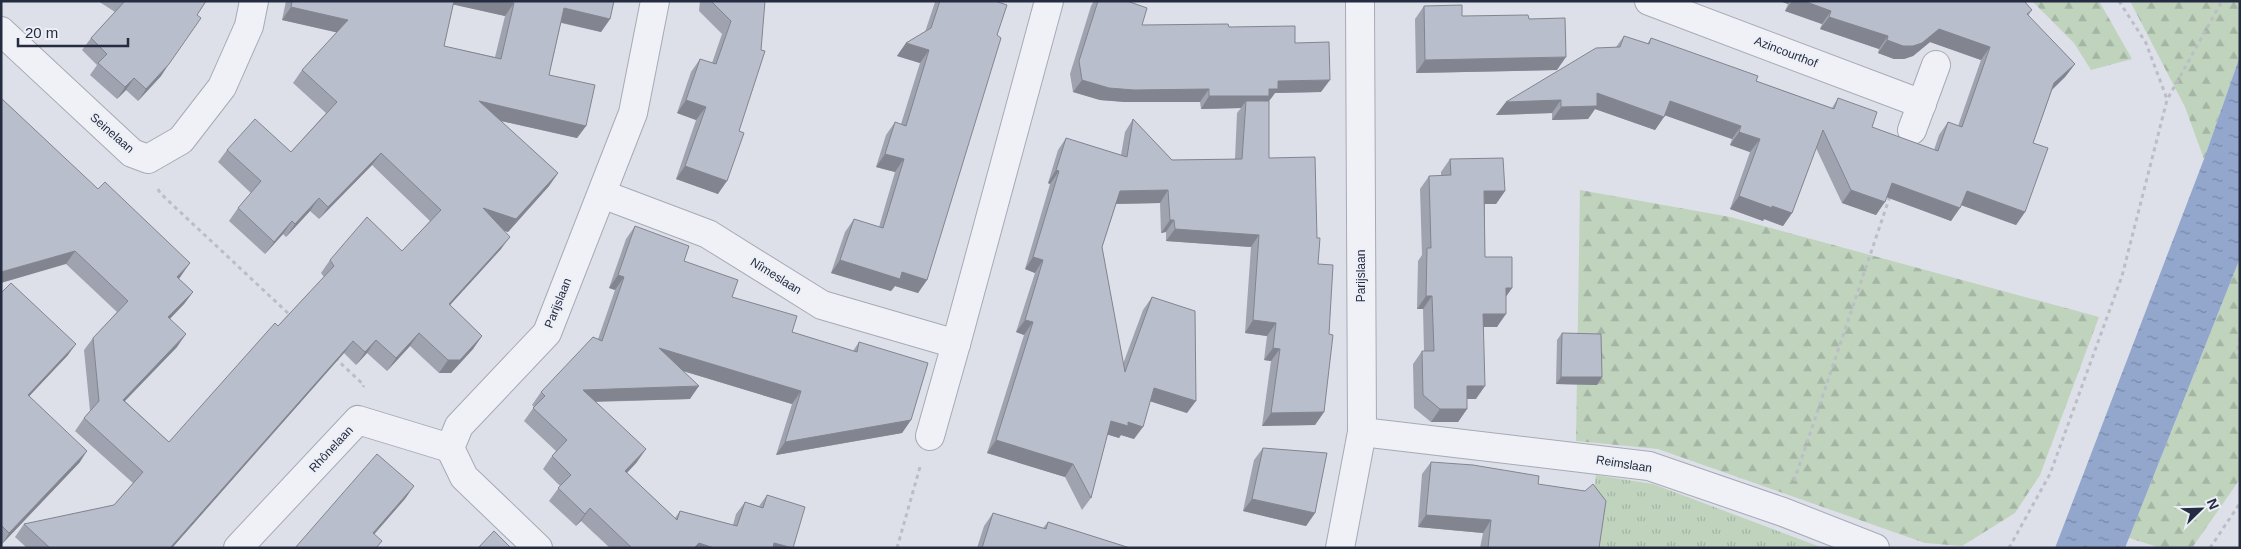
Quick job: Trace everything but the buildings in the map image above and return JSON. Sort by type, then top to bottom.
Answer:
[{"type":"street","name":"Seinelaan","points":[[1,31],[132,153],[148,159],[181,140],[222,87],[249,26],[254,1]]},
{"type":"street","name":"Parijslaan","points":[[450,448],[459,426],[547,333],[633,113],[654,1]]},
{"type":"street","points":[[930,436],[1049,1]]},
{"type":"street","name":"Parijslaan","points":[[1340,548],[1362,432],[1360,1]]},
{"type":"street","name":"Azincourthof","points":[[1649,1],[1922,104]]},
{"type":"street","points":[[1912,130],[1936,65]]},
{"type":"street","name":"Nîmeslaan","points":[[602,194],[708,234],[822,305],[956,344]]},
{"type":"street","name":"Rhônelaan","points":[[238,548],[358,420],[450,448]]},
{"type":"street","name":"Reimslaan","points":[[1362,432],[1649,466],[1783,512],[1875,548]]},
{"type":"street","points":[[450,448],[464,477],[538,548]]},
{"type":"path","points":[[2119,1],[2146,43],[2167,100]]},
{"type":"path","points":[[2009,548],[2050,474],[2122,276],[2167,100],[2222,1]]},
{"type":"path","points":[[148,159],[160,193],[298,323]]},
{"type":"path","points":[[1783,512],[1890,195]]},
{"type":"path","points":[[2240,338],[2238,346],[2240,364]]},
{"type":"path","points":[[335,357],[364,385],[358,420]]},
{"type":"path","points":[[897,548],[930,436]]},
{"type":"path","points":[[2210,548],[2240,503]]},
{"type":"green space","points":[[2032,1],[2099,1],[2132,59],[2091,70],[2074,43]]},
{"type":"green space","points":[[2130,1],[2240,1],[2240,56],[2204,159],[2185,107]]},
{"type":"green space","points":[[1580,190],[1730,217],[2099,317],[2040,475],[2015,513],[1962,546],[1925,543],[1658,449],[1576,441]]},
{"type":"green space","points":[[2240,258],[2240,479],[2192,548],[2161,548],[2129,538]]},
{"type":"green space","points":[[1596,475],[1653,484],[1823,548],[1586,548]]},
{"type":"water","points":[[2240,56],[2240,258],[2125,548],[2055,548],[2204,159]]}]
